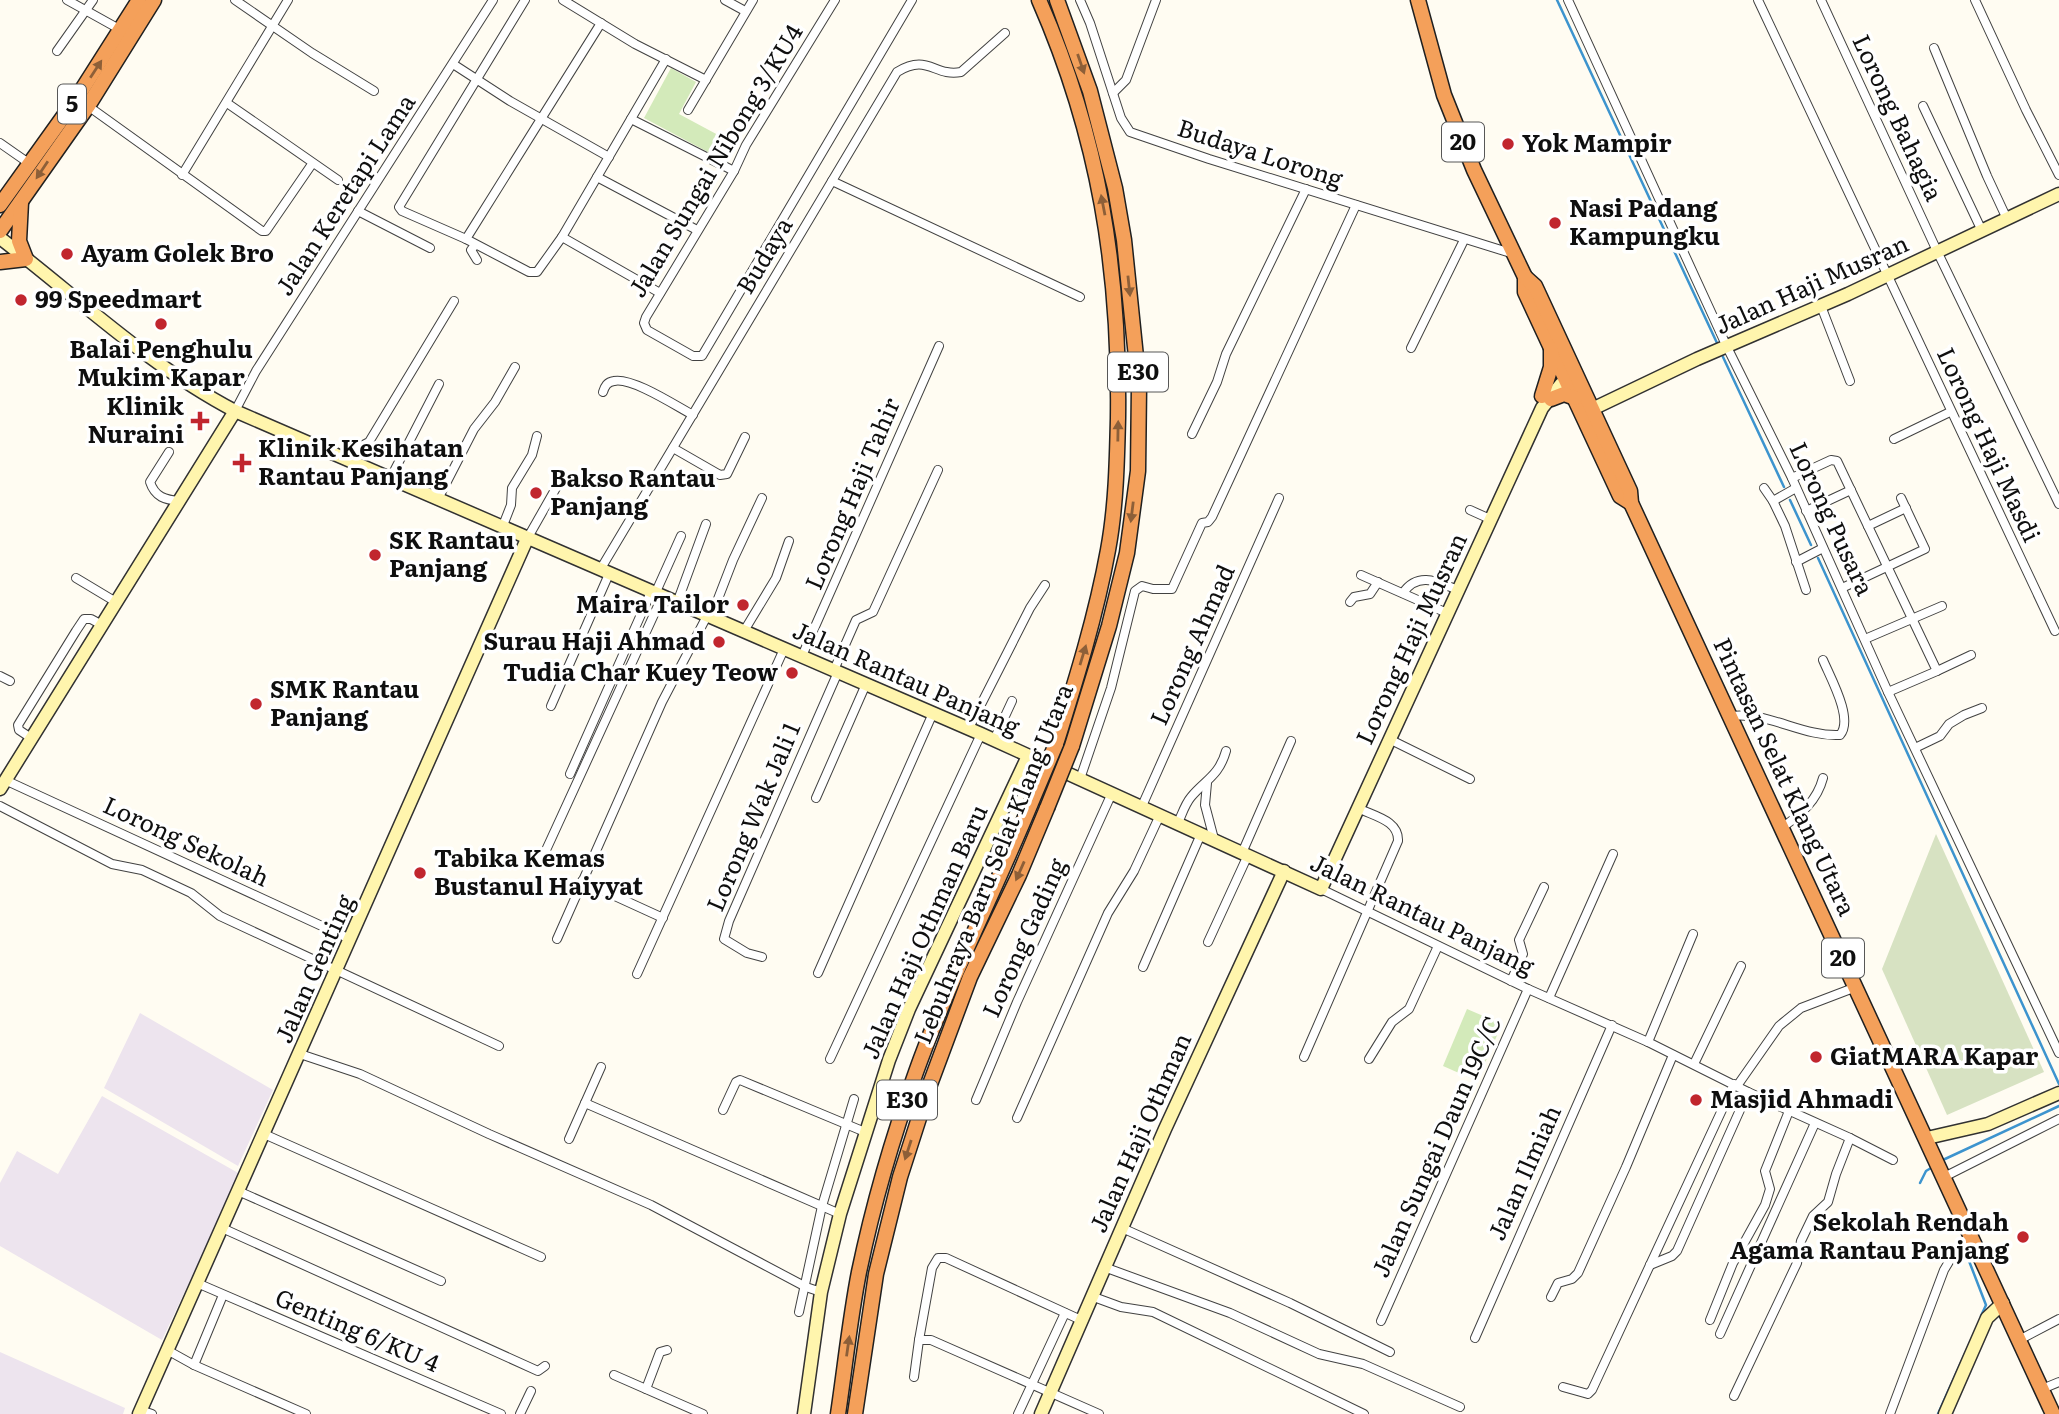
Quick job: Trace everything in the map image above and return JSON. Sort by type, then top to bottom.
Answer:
[{"type":"highway","name":"5","points":[[0,205],[139,0]]},
{"type":"highway","name":"5","points":[[0,231],[88,106],[153,0]]},
{"type":"highway","name":"Lebuhraya Baru Selat Klang Utara","points":[[838,1414],[859,1272],[884,1172],[908,1098],[956,969],[1004,868],[1056,744],[1093,624],[1109,547],[1117,466],[1115,291],[1101,195],[1077,100],[1039,0]]},
{"type":"highway","name":"Lebuhraya Baru Selat Klang Utara","points":[[855,1414],[876,1275],[900,1177],[929,1087],[970,977],[1019,875],[1072,746],[1109,626],[1127,553],[1138,471],[1139,386],[1124,240],[1115,188],[1090,91],[1057,0]]},
{"type":"highway","name":"Pintasan Selat Klang Utara","points":[[1418,0],[1444,95],[1474,170],[1525,277],[1535,286],[1587,412],[1630,491],[1631,503],[2042,1390],[2054,1409]]},
{"type":"highway","points":[[0,262],[26,259],[19,242],[21,201]]},
{"type":"highway","name":"Pintasan Selat Klang Utara","points":[[1525,277],[1525,292],[1551,348],[1570,375],[1575,398],[1587,412]]},
{"type":"highway","points":[[1551,348],[1545,401],[1564,394],[1575,398]]},
{"type":"street","points":[[67,0],[121,30]]},
{"type":"street","points":[[57,51],[93,0]]},
{"type":"street","points":[[235,0],[374,91]]},
{"type":"street","points":[[182,175],[288,0]]},
{"type":"street","name":"Jalan Keretapi Lama","points":[[234,411],[256,371],[493,0]]},
{"type":"street","points":[[525,0],[399,207],[402,211],[466,239],[529,272],[537,272],[562,237],[666,59]]},
{"type":"street","points":[[563,0],[706,80]]},
{"type":"street","points":[[724,0],[745,11]]},
{"type":"street","points":[[688,110],[752,0]]},
{"type":"street","name":"Jalan Sungai Nibong 3/KU4","points":[[835,0],[746,145],[734,171],[646,317],[644,323],[647,330],[693,356],[702,356],[912,0]]},
{"type":"street","name":"Budaya Lorong","points":[[1080,0],[1121,118],[1130,132],[1514,254]]},
{"type":"street","points":[[1113,93],[1126,80],[1156,0]]},
{"type":"street","name":"Lorong Pusara","points":[[1568,0],[1727,347],[1792,478],[1888,692],[2059,1053]]},
{"type":"street","name":"Lorong Haji Masdi","points":[[1758,0],[2055,631]]},
{"type":"street","name":"Lorong Bahagia","points":[[1821,0],[1937,251],[2059,504]]},
{"type":"street","points":[[1975,0],[2059,174]]},
{"type":"street","points":[[466,239],[601,23]]},
{"type":"street","name":"Budaya","points":[[551,706],[605,572],[673,448],[897,72],[909,65],[925,64],[953,74],[961,72],[1006,33]]},
{"type":"street","points":[[1934,48],[2006,217]]},
{"type":"street","points":[[453,64],[609,157]]},
{"type":"street","points":[[227,103],[338,180]]},
{"type":"street","points":[[88,106],[261,231],[266,231],[312,164]]},
{"type":"street","points":[[1923,106],[1982,230]]},
{"type":"street","points":[[631,119],[734,171]]},
{"type":"street","points":[[0,143],[30,164]]},
{"type":"street","points":[[597,177],[697,230]]},
{"type":"street","points":[[832,181],[1080,297]]},
{"type":"street","points":[[1192,434],[1217,382],[1226,354],[1306,189]]},
{"type":"street","name":"Jalan Haji Musran","points":[[1587,412],[2059,194]]},
{"type":"street","points":[[1080,779],[1111,688],[1135,591],[1142,586],[1172,589],[1190,544],[1202,523],[1208,522],[1212,517],[1356,205]]},
{"type":"street","points":[[358,211],[430,248]]},
{"type":"street","points":[[562,237],[660,293]]},
{"type":"street","name":"Jalan Rantau Panjang","points":[[0,238],[155,360],[202,394],[234,411],[975,731],[1142,806],[1528,989],[1612,1025],[1893,1160]]},
{"type":"street","points":[[1411,348],[1464,240]]},
{"type":"street","points":[[475,245],[471,250],[477,260]]},
{"type":"street","points":[[341,457],[369,442],[454,301]]},
{"type":"street","points":[[1821,306],[1850,381]]},
{"type":"street","name":"Lorong Haji Tahir","points":[[802,656],[939,346]]},
{"type":"street","points":[[438,499],[474,429],[495,402],[515,368]]},
{"type":"street","name":"Lorong Haji Musran","points":[[1321,889],[1545,401],[1551,382],[1570,375]]},
{"type":"street","points":[[603,392],[606,384],[612,381],[630,382],[693,415]]},
{"type":"street","points":[[390,479],[439,384]]},
{"type":"street","points":[[3,785],[234,411]]},
{"type":"street","points":[[1894,439],[1950,412]]},
{"type":"street","points":[[502,528],[511,505],[512,488],[531,455],[537,436]]},
{"type":"street","points":[[673,448],[720,475],[727,474],[745,437]]},
{"type":"street","points":[[169,452],[150,482],[153,491],[160,498],[180,500]]},
{"type":"street","points":[[1792,478],[1831,460],[1837,461],[1937,671]]},
{"type":"street","points":[[836,671],[856,620],[873,612],[938,470]]},
{"type":"street","points":[[527,539],[556,488]]},
{"type":"street","points":[[1764,488],[1785,526],[1806,590]]},
{"type":"street","points":[[1773,501],[1796,488]]},
{"type":"street","points":[[1806,511],[1851,490]]},
{"type":"street","points":[[556,939],[662,702],[709,616],[762,498]]},
{"type":"street","name":"Lorong Ahmad","points":[[1142,806],[1279,498]]},
{"type":"street","points":[[1842,588],[1925,550],[1901,498]]},
{"type":"street","points":[[1868,526],[1906,508]]},
{"type":"street","points":[[1470,510],[1490,519]]},
{"type":"street","points":[[677,603],[706,524]]},
{"type":"street","points":[[541,861],[681,536]]},
{"type":"street","name":"Jalan Genting","points":[[144,1412],[166,1350],[527,539]]},
{"type":"street","points":[[744,631],[776,578],[789,541]]},
{"type":"street","points":[[1796,562],[1822,548]]},
{"type":"street","points":[[1361,575],[1447,613]]},
{"type":"street","points":[[76,578],[116,602]]},
{"type":"street","points":[[1404,593],[1409,584],[1419,580],[1433,580],[1458,590]]},
{"type":"street","points":[[1350,602],[1354,597],[1370,594],[1377,582]]},
{"type":"street","points":[[830,1059],[1030,608],[1045,585]]},
{"type":"street","points":[[570,774],[656,594]]},
{"type":"street","points":[[1865,639],[1942,606]]},
{"type":"street","points":[[31,738],[19,730],[18,725],[53,668],[84,619],[91,619],[102,625]]},
{"type":"street","points":[[637,974],[784,649]]},
{"type":"street","points":[[1888,692],[1971,655]]},
{"type":"street","points":[[1730,716],[1748,715],[1819,734],[1840,735],[1845,726],[1844,715],[1823,660]]},
{"type":"street","points":[[53,668],[68,679]]},
{"type":"street","name":"Lorong Wak Jali 1","points":[[762,957],[747,953],[724,939],[729,921],[836,671]]},
{"type":"street","points":[[0,676],[10,681]]},
{"type":"street","points":[[816,798],[866,684]]},
{"type":"street","points":[[994,740],[1012,701]]},
{"type":"street","points":[[1915,748],[1940,736],[1949,724],[1964,715],[1982,708]]},
{"type":"street","points":[[818,973],[933,713]]},
{"type":"street","points":[[1389,739],[1470,779]]},
{"type":"street","points":[[1208,942],[1291,741]]},
{"type":"street","points":[[1178,823],[1189,799],[1208,783],[1224,760],[1226,751]]},
{"type":"street","name":"Jalan Haji Othman Baru","points":[[804,1414],[821,1292],[840,1214],[865,1132],[909,1009],[1028,756]]},
{"type":"street","points":[[1783,827],[1808,807],[1823,778]]},
{"type":"street","points":[[1208,783],[1205,805],[1214,839]]},
{"type":"street","name":"Lorong Sekolah","points":[[3,785],[351,939]]},
{"type":"street","name":"Lorong Gading","points":[[976,1100],[1017,1002],[1112,793]]},
{"type":"street","points":[[0,806],[112,864],[142,870],[191,893],[219,916],[499,1046]]},
{"type":"street","points":[[1304,1057],[1398,841],[1394,825],[1357,808]]},
{"type":"street","points":[[1017,1118],[1108,913],[1134,871],[1160,815]]},
{"type":"street","points":[[1143,967],[1201,834]]},
{"type":"street","points":[[1549,998],[1613,854]]},
{"type":"street","name":"Jalan Haji Othman","points":[[1041,1414],[1104,1266],[1284,872]]},
{"type":"street","points":[[582,881],[663,918]]},
{"type":"street","points":[[1511,981],[1523,954],[1519,940],[1544,887]]},
{"type":"street","points":[[1648,1042],[1693,934]]},
{"type":"street","points":[[1369,1059],[1392,1021],[1409,1009],[1438,946]]},
{"type":"street","points":[[1694,1064],[1741,966]]},
{"type":"street","points":[[1563,1387],[1583,1394],[1592,1390],[1735,1085],[1779,1026],[1801,1008],[1856,986]]},
{"type":"street","name":"Jalan Sungai Daun 19C/C","points":[[1381,1321],[1528,989]]},
{"type":"street","name":"Jalan Ilmiah","points":[[1475,1338],[1612,1025]]},
{"type":"street","points":[[300,1054],[360,1074],[651,1205],[806,1287],[821,1292]]},
{"type":"street","points":[[1551,1297],[1558,1283],[1572,1279],[1578,1273],[1673,1055]]},
{"type":"street","points":[[569,1139],[601,1067]]},
{"type":"street","points":[[723,1110],[736,1082],[740,1080],[865,1132]]},
{"type":"street","points":[[1650,1265],[1676,1251],[1748,1092]]},
{"type":"street","points":[[1927,1138],[1988,1124],[2059,1093]]},
{"type":"street","points":[[799,1312],[822,1206],[854,1098]]},
{"type":"street","points":[[586,1103],[840,1214]]},
{"type":"street","points":[[1710,1320],[1733,1263],[1765,1205],[1770,1189],[1765,1171],[1789,1111]]},
{"type":"street","points":[[1944,1177],[2059,1119]]},
{"type":"street","points":[[1720,1334],[1815,1123]]},
{"type":"street","points":[[264,1134],[541,1257]]},
{"type":"street","points":[[1734,1396],[1797,1262],[1801,1241],[1813,1216],[1828,1202],[1850,1138]]},
{"type":"street","points":[[238,1191],[441,1281]]},
{"type":"street","points":[[222,1228],[538,1371],[545,1366]]},
{"type":"street","points":[[1122,1228],[1290,1303],[1390,1352]]},
{"type":"street","points":[[1891,1414],[1944,1270],[1956,1250],[1971,1234]]},
{"type":"street","points":[[914,1377],[932,1268],[939,1258],[946,1258],[1081,1320]]},
{"type":"street","points":[[1104,1266],[1230,1313],[1319,1354],[1363,1364],[1460,1407]]},
{"type":"street","name":"Genting 6/KU 4","points":[[197,1283],[501,1414]]},
{"type":"street","points":[[194,1365],[223,1294]]},
{"type":"street","points":[[1091,1296],[1121,1307],[1153,1312],[1364,1414]]},
{"type":"street","points":[[1945,1414],[1987,1318],[2003,1303]]},
{"type":"street","points":[[1018,1414],[1065,1313]]},
{"type":"street","points":[[2019,1340],[2059,1319]]},
{"type":"street","points":[[919,1340],[930,1340],[1099,1414]]},
{"type":"street","points":[[166,1350],[306,1414]]},
{"type":"street","points":[[646,1389],[660,1352],[667,1350]]},
{"type":"street","points":[[614,1375],[703,1414]]},
{"type":"street","points":[[2042,1390],[2059,1382]]},
{"type":"street","points":[[520,1414],[531,1391]]},
{"type":"shaded area","points":[[140,1013],[273,1090],[238,1166],[104,1088]]},
{"type":"shaded area","points":[[102,1096],[240,1174],[162,1340],[0,1246],[0,1183],[17,1151],[58,1174]]},
{"type":"shaded area","points":[[0,1352],[125,1408],[123,1414],[0,1414]]},
{"type":"green space","points":[[671,68],[696,82],[679,114],[733,143],[723,160],[644,118]]},
{"type":"green space","points":[[1936,834],[2044,1072],[1947,1115],[1882,969]]},
{"type":"green space","points":[[1467,1009],[1502,1024],[1477,1081],[1443,1066]]},
{"type":"waterway","points":[[1557,0],[1717,343]]},
{"type":"waterway","points":[[1723,357],[1784,487]]},
{"type":"waterway","points":[[1790,500],[1811,545]]},
{"type":"waterway","points":[[1818,558],[2059,1084]]},
{"type":"waterway","points":[[1945,1159],[2059,1106]]},
{"type":"waterway","points":[[1920,1183],[1926,1171],[1931,1168]]},
{"type":"waterway","points":[[1964,1248],[1986,1305],[1981,1316]]},
{"type":"waterway","points":[[1938,1414],[1976,1329]]},
{"type":"place","name":"Yok Mampir","points":[[1508,144]]},
{"type":"place","name":"Nasi Padang Kampungku","points":[[1555,223]]},
{"type":"place","name":"Ayam Golek Bro","points":[[67,254]]},
{"type":"place","name":"99 Speedmart","points":[[21,300]]},
{"type":"place","name":"Balai Penghulu Mukim Kapar","points":[[161,324]]},
{"type":"place","name":"Klinik Nuraini","points":[[200,421]]},
{"type":"place","name":"Klinik Kesihatan Rantau Panjang","points":[[242,463]]},
{"type":"place","name":"Bakso Rantau Panjang","points":[[536,493]]},
{"type":"place","name":"SK Rantau Panjang","points":[[375,555]]},
{"type":"place","name":"Maira Tailor","points":[[743,605]]},
{"type":"place","name":"Surau Haji Ahmad","points":[[719,642]]},
{"type":"place","name":"Tudia Char Kuey Teow","points":[[792,673]]},
{"type":"place","name":"SMK Rantau Panjang","points":[[256,704]]},
{"type":"place","name":"Tabika Kemas Bustanul Haiyyat","points":[[420,873]]},
{"type":"place","name":"GiatMARA Kapar","points":[[1816,1057]]},
{"type":"place","name":"Masjid Ahmadi","points":[[1696,1100]]},
{"type":"place","name":"Sekolah Rendah Agama Rantau Panjang","points":[[2023,1237]]}]
